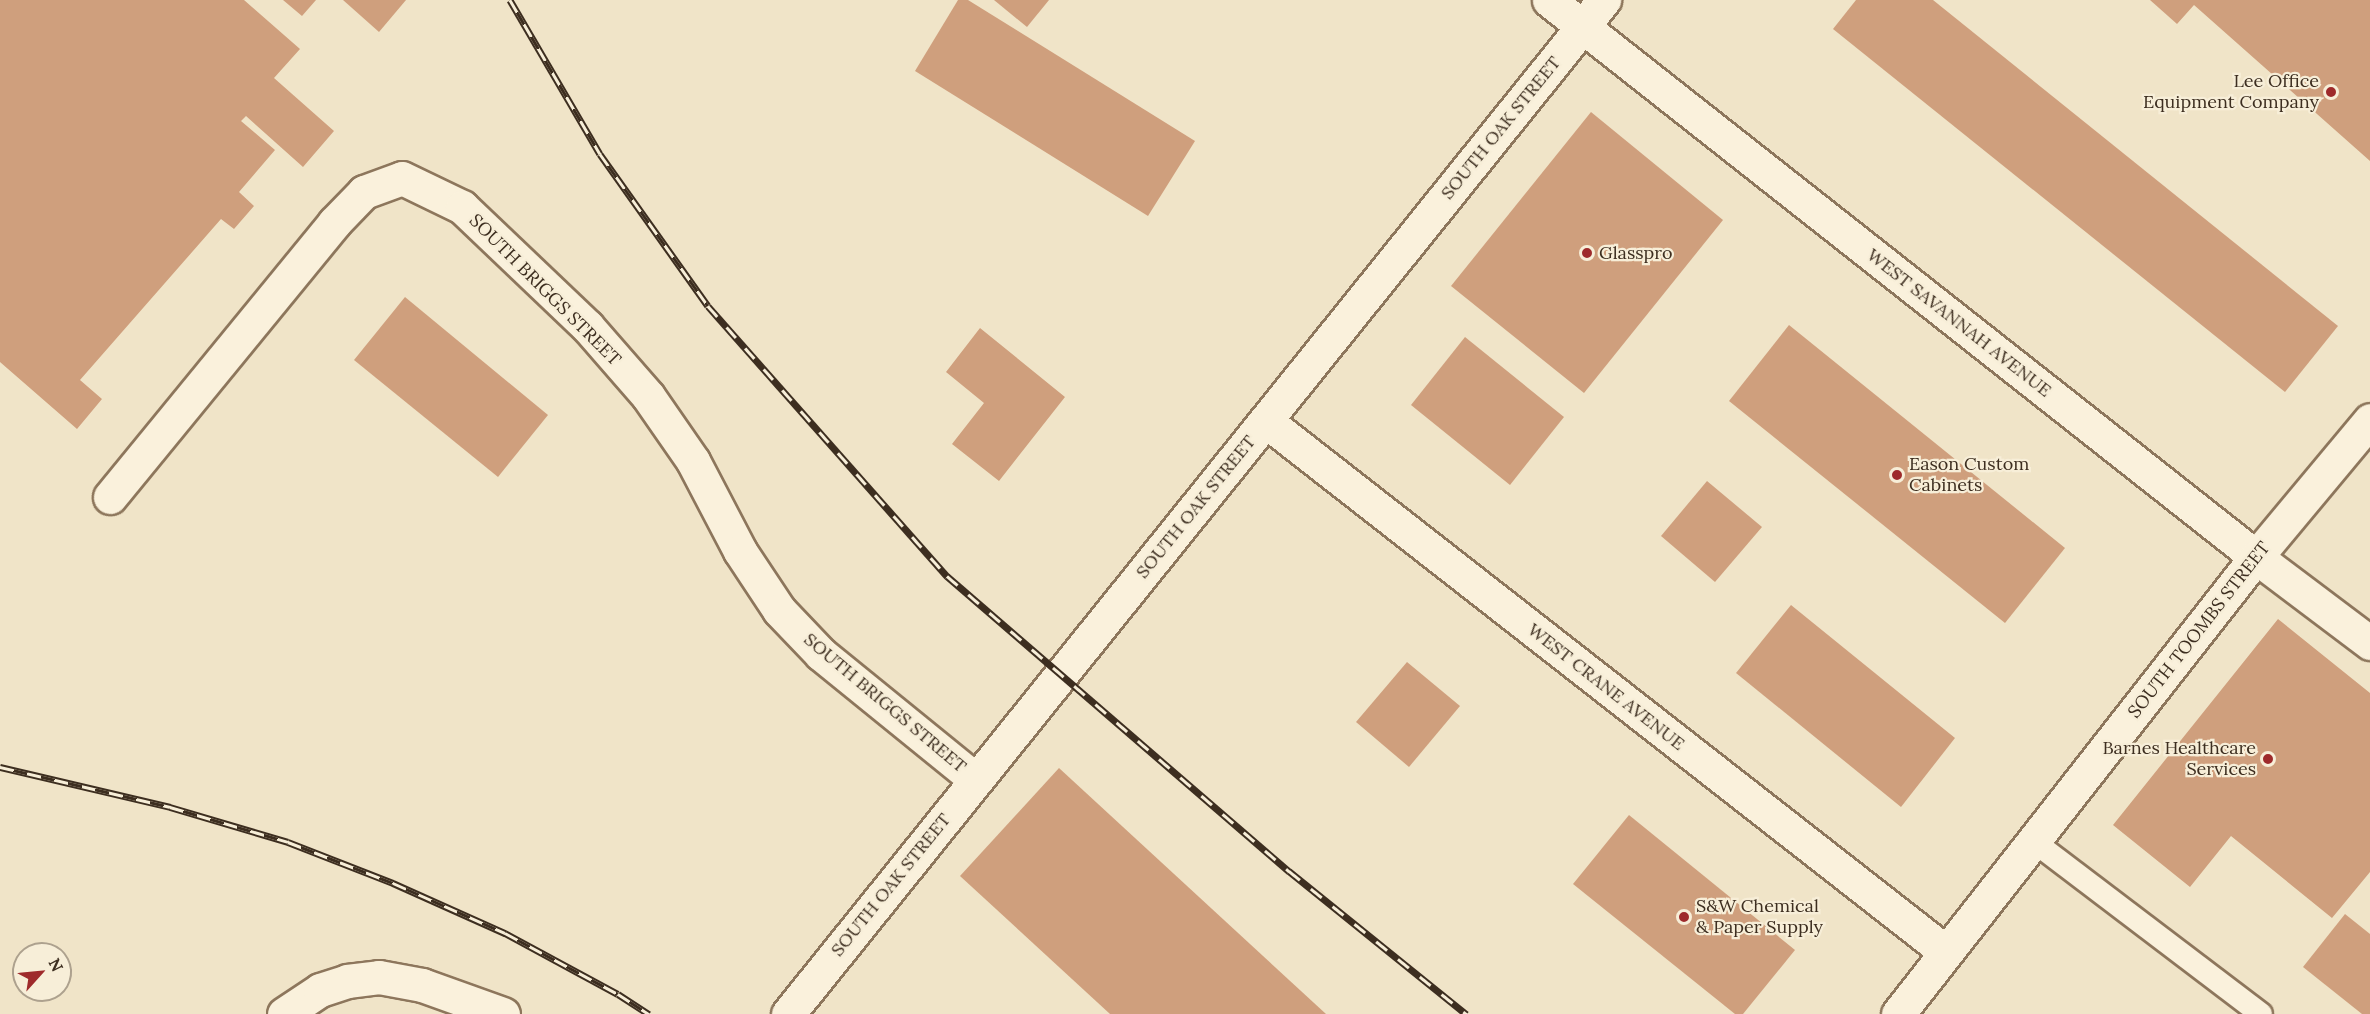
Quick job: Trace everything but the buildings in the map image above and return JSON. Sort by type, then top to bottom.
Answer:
[{"type":"street","name":"WEST SAVANNAH AVENUE","points":[[1549,0],[2256,557],[2370,643]]},
{"type":"street","name":"SOUTH OAK STREET","points":[[788,1014],[1604,0]]},
{"type":"street","name":"SOUTH BRIGGS STREET","points":[[110,497],[334,223],[364,192],[402,178],[462,207],[587,326],[648,396],[693,460],[740,551],[779,610],[821,654],[975,779]]},
{"type":"street","name":"SOUTH TOOMBS STREET","points":[[1898,1014],[2256,557],[2370,420]]},
{"type":"street","name":"WEST CRANE AVENUE","points":[[1266,421],[1946,952]]},
{"type":"street","points":[[284,1014],[320,990],[347,981],[379,977],[422,985],[503,1014]]},
{"type":"lane","points":[[2033,841],[2261,1014]]},
{"type":"railway","points":[[510,0],[600,154],[708,306],[947,576],[1289,871],[1466,1014]]},
{"type":"railway","points":[[0,767],[170,807],[288,842],[393,883],[505,933],[618,994],[649,1014]]},
{"type":"place","name":"Lee Office Equipment Company","points":[[2331,92]]},
{"type":"place","name":"Glasspro","points":[[1587,253]]},
{"type":"place","name":"Eason Custom Cabinets","points":[[1897,475]]},
{"type":"place","name":"Barnes Healthcare Services","points":[[2268,759]]},
{"type":"place","name":"S&W Chemical & Paper Supply","points":[[1684,917]]}]
